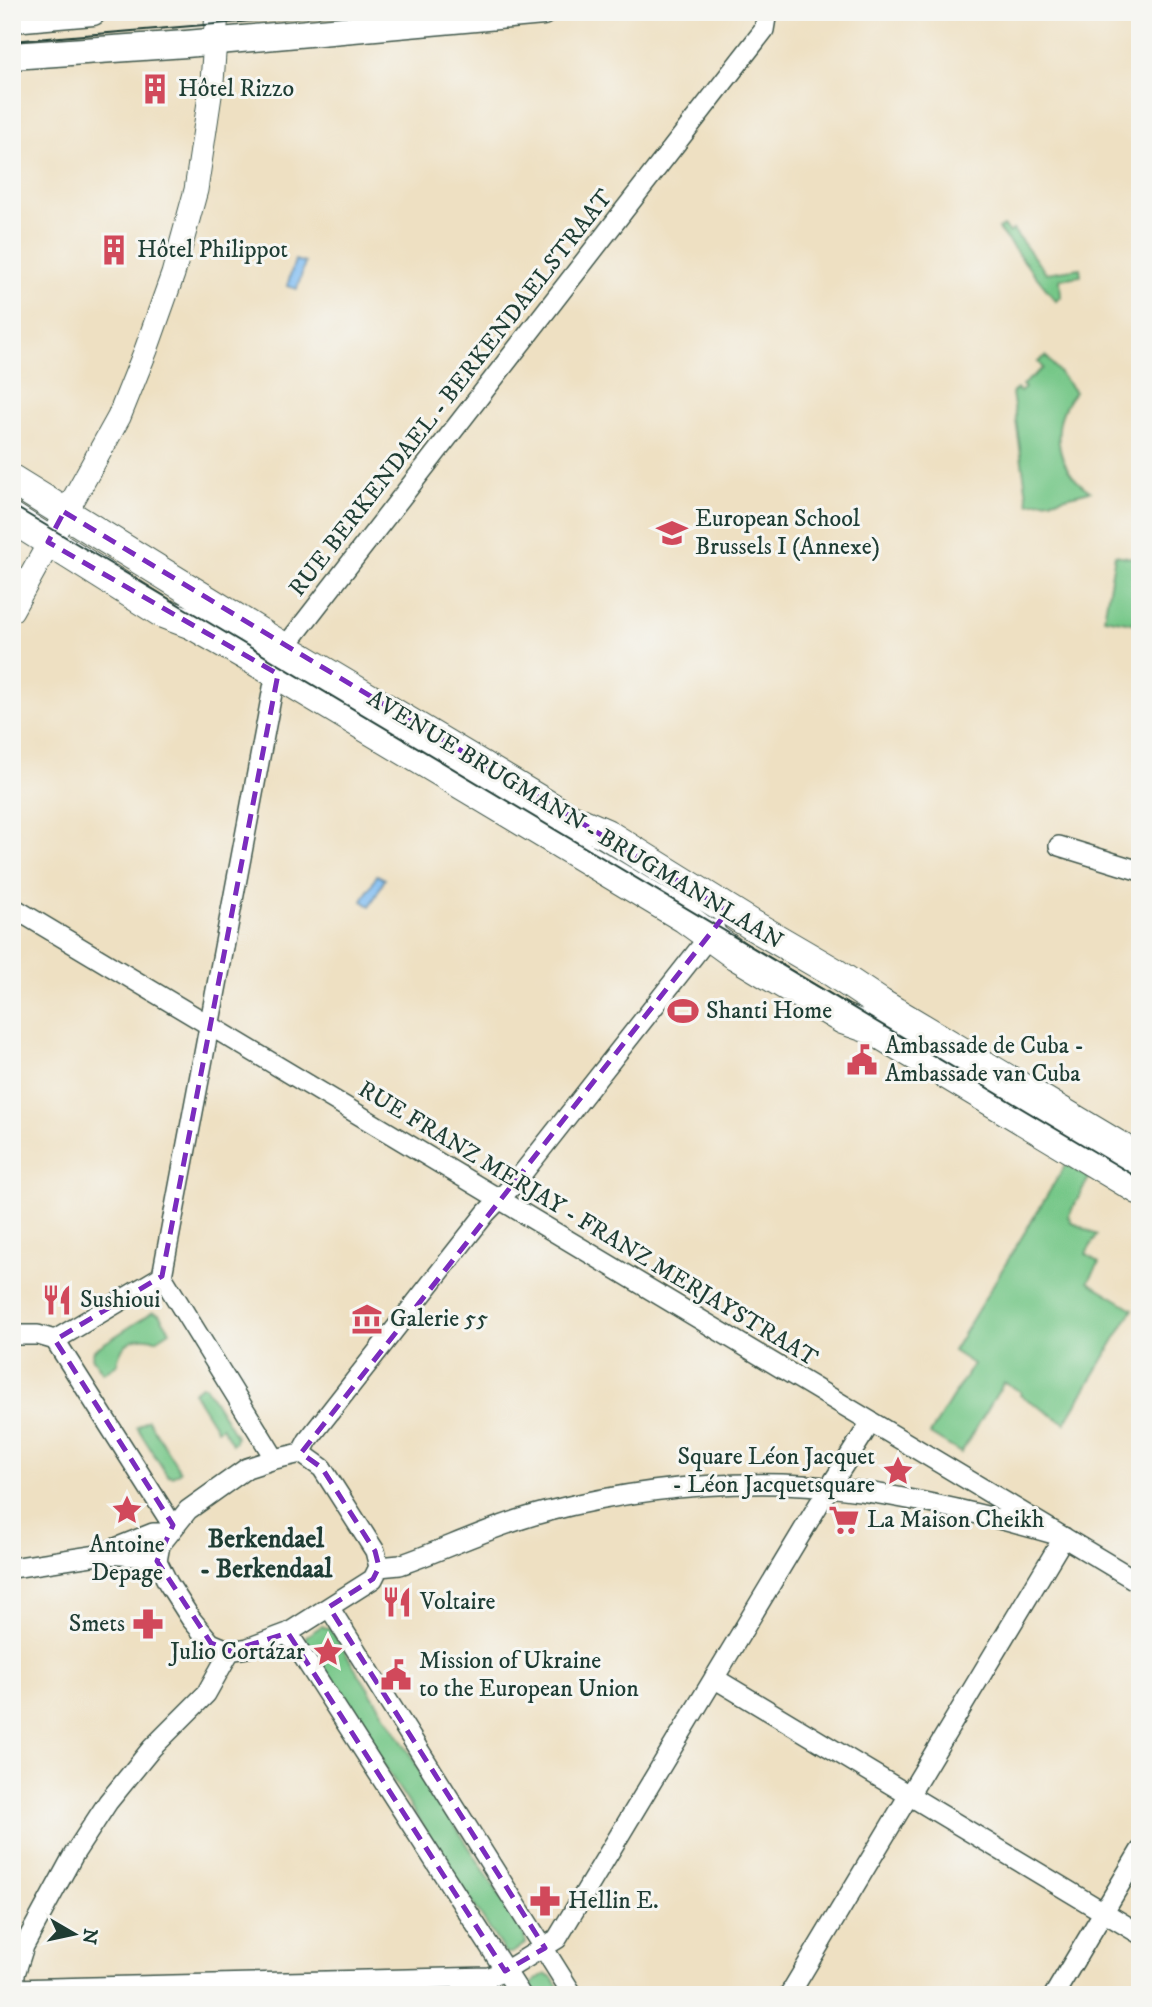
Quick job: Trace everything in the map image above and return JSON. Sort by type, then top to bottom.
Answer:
[{"type":"main road","points":[[12,19],[93,12]]},
{"type":"main road","points":[[12,56],[543,12]]},
{"type":"main road","name":"AVENUE BRUGMANN - BRUGMANNLAAN","points":[[12,480],[64,512],[282,661],[685,918],[736,955],[842,1019],[872,1029],[1140,1189]]},
{"type":"main road","name":"AVENUE BRUGMANN - BRUGMANNLAAN","points":[[12,519],[163,612],[282,661],[567,817],[616,840],[701,891],[728,911],[1140,1159]]},
{"type":"street","points":[[12,610],[119,417],[173,274],[196,190],[212,82],[217,12]]},
{"type":"street","name":"RUE BERKENDAEL - BERKENDAELSTRAAT","points":[[162,1276],[272,688],[282,661],[301,626],[764,30],[767,12]]},
{"type":"street","points":[[1059,846],[1140,871]]},
{"type":"street","name":"RUE FRANZ MERJAY - FRANZ MERJAYSTRAAT","points":[[12,907],[1140,1583]]},
{"type":"street","points":[[301,1453],[486,1213],[514,1184],[728,911]]},
{"type":"street","points":[[55,1340],[162,1276],[275,1458]]},
{"type":"street","points":[[12,1335],[38,1335],[55,1340],[170,1530]]},
{"type":"street","points":[[12,1989],[489,1978],[545,1948],[557,1939],[871,1422]]},
{"type":"street","points":[[104,1553],[149,1557],[157,1561],[191,1619],[211,1643],[230,1651],[248,1648],[288,1633],[373,1579],[379,1567],[375,1551],[322,1468],[301,1453],[275,1458],[247,1468],[221,1485],[188,1510],[170,1530],[160,1545],[157,1561]]},
{"type":"street","points":[[379,1567],[400,1565],[541,1513],[606,1497],[722,1485],[783,1484],[829,1488],[986,1514],[1064,1537],[789,1995]]},
{"type":"street","points":[[12,1569],[104,1553],[153,1533],[170,1530]]},
{"type":"street","points":[[329,1607],[573,1995]]},
{"type":"street","points":[[288,1633],[521,1995]]},
{"type":"street","points":[[13,1995],[15,1974],[24,1946],[74,1854],[108,1802],[152,1748],[206,1694],[230,1651]]},
{"type":"street","points":[[714,1678],[1140,1934]]},
{"type":"street","points":[[1054,1995],[1140,1851]]},
{"type":"highlighted area","points":[[64,512],[728,911],[301,1453],[322,1468],[375,1551],[379,1567],[373,1579],[329,1607],[545,1948],[505,1971],[288,1633],[230,1651],[211,1643],[157,1561],[173,1525],[55,1340],[162,1276],[278,674],[48,542]]},
{"type":"green space","points":[[1003,226],[1009,233],[1013,230],[1046,273],[1080,268],[1081,276],[1060,279],[1061,297],[1056,301],[998,229]]},
{"type":"green space","points":[[1046,356],[1075,392],[1066,404],[1061,418],[1059,445],[1069,471],[1090,491],[1028,503],[1012,393],[1025,388],[1022,385],[1043,368],[1038,362]]},
{"type":"green space","points":[[1115,555],[1140,559],[1138,624],[1104,618]]},
{"type":"green space","points":[[1066,1164],[1089,1178],[1068,1217],[1070,1221],[1097,1235],[1086,1254],[1099,1263],[1088,1282],[1133,1309],[1065,1423],[1004,1382],[961,1453],[930,1434],[973,1364],[953,1351]]},
{"type":"green space","points":[[153,1312],[159,1314],[170,1331],[156,1340],[142,1338],[125,1345],[117,1364],[103,1373],[92,1357],[94,1350]]},
{"type":"green space","points":[[205,1386],[236,1436],[232,1444],[222,1427],[217,1430],[193,1392]]},
{"type":"green space","points":[[148,1420],[180,1471],[173,1476],[167,1475],[137,1427]]},
{"type":"green space","points":[[322,1626],[331,1630],[523,1932],[526,1943],[512,1953],[505,1953],[305,1643],[306,1636]]},
{"type":"green space","points":[[546,1974],[552,1977],[563,1995],[530,1995],[530,1985]]},
{"type":"water","points":[[295,260],[305,263],[297,289],[287,286]]},
{"type":"water","points":[[377,875],[385,879],[370,906],[362,901]]},
{"type":"tram line","points":[[12,41],[358,12]]},
{"type":"tram line","points":[[12,505],[1140,1179]]},
{"type":"place","name":"Hôtel Rizzo","points":[[155,89]]},
{"type":"place","name":"Hôtel Philippot","points":[[114,250]]},
{"type":"place","name":"European School Brussels I (Annexe)","points":[[672,533]]},
{"type":"place","name":"Shanti Home","points":[[683,1011]]},
{"type":"place","name":"Ambassade de Cuba - Ambassade van Cuba","points":[[862,1060]]},
{"type":"place","name":"Sushioui","points":[[57,1300]]},
{"type":"place","name":"Galerie 55","points":[[367,1319]]},
{"type":"place","name":"Square Léon Jacquet - Léon Jacquetsquare","points":[[898,1471]]},
{"type":"place","name":"Antoine Depage","points":[[127,1510]]},
{"type":"place","name":"La Maison Cheikh","points":[[844,1520]]},
{"type":"place","name":"Voltaire","points":[[397,1602]]},
{"type":"place","name":"Smets","points":[[148,1624]]},
{"type":"place","name":"Julio Cortázar","points":[[328,1652]]},
{"type":"place","name":"Mission of Ukraine to the European Union","points":[[396,1675]]},
{"type":"place","name":"Hellin E.","points":[[545,1901]]},
{"type":"district","name":"Berkendael - Berkendaal","points":[[266,1554]]}]
